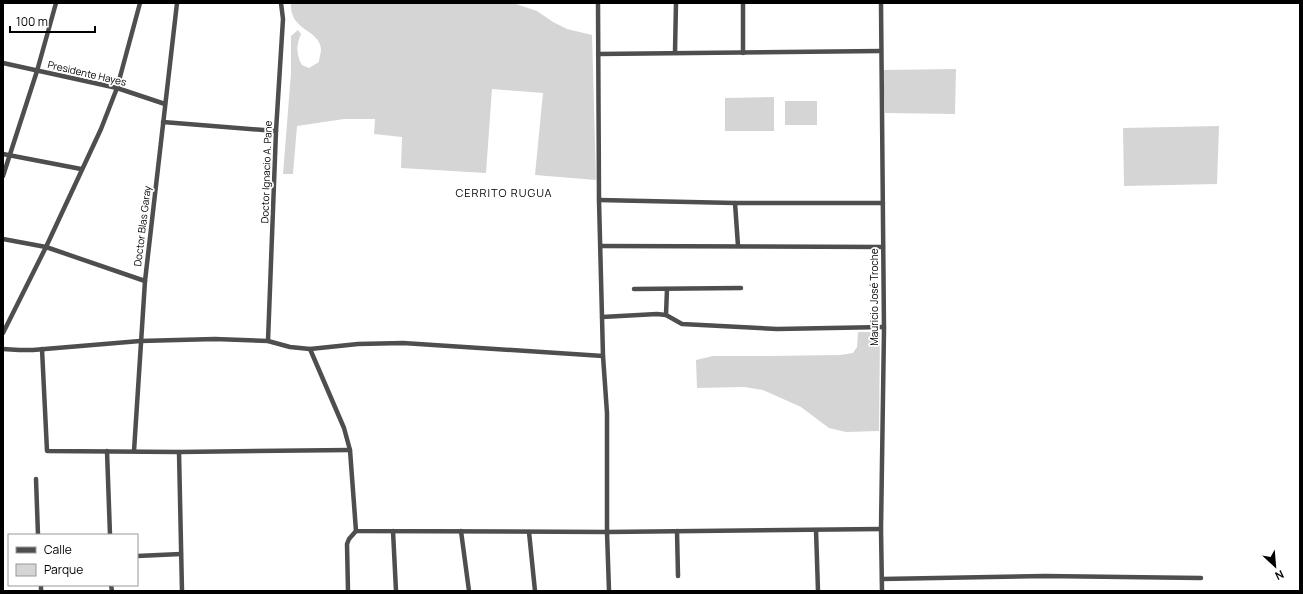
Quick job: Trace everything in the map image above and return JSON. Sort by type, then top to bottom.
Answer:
[{"type":"street","points":[[3,176],[37,72],[56,3]]},
{"type":"street","points":[[3,333],[46,247],[81,169],[101,129],[117,88],[140,3]]},
{"type":"street","name":"Doctor Blas Garay","points":[[134,451],[145,281],[177,3]]},
{"type":"street","name":"Doctor Ignacio A. Pane","points":[[268,341],[276,131],[283,19],[281,3]]},
{"type":"street","points":[[598,3],[599,200],[603,356],[607,413],[607,532],[609,591]]},
{"type":"street","points":[[675,52],[676,3]]},
{"type":"street","points":[[743,53],[744,3]]},
{"type":"street","name":"Mauricio José Troche","points":[[881,3],[884,327],[881,529],[882,591]]},
{"type":"street","points":[[598,54],[882,51]]},
{"type":"street","name":"Presidente Hayes","points":[[3,63],[37,72],[117,88],[166,104]]},
{"type":"street","points":[[163,122],[276,131]]},
{"type":"street","points":[[3,154],[81,169]]},
{"type":"street","points":[[599,200],[735,204],[883,203]]},
{"type":"street","points":[[735,204],[738,246]]},
{"type":"street","points":[[3,240],[46,247],[145,281]]},
{"type":"street","points":[[601,246],[883,246]]},
{"type":"street","points":[[634,289],[741,288]]},
{"type":"street","points":[[666,315],[667,289]]},
{"type":"street","points":[[602,317],[657,314],[666,315],[682,324],[778,329],[884,327]]},
{"type":"street","points":[[3,349],[42,350],[140,341],[215,338],[268,341],[290,347],[310,349],[358,344],[403,343],[603,356]]},
{"type":"street","points":[[310,349],[344,428],[350,450],[356,531],[349,539],[347,544],[348,591]]},
{"type":"street","points":[[42,350],[47,452],[350,450]]},
{"type":"street","points":[[107,451],[110,534]]},
{"type":"street","points":[[179,452],[182,591]]},
{"type":"street","points":[[36,479],[38,534]]},
{"type":"street","points":[[356,531],[607,532],[881,529]]},
{"type":"street","points":[[816,530],[818,591]]},
{"type":"street","points":[[393,531],[396,591]]},
{"type":"street","points":[[677,531],[678,576]]},
{"type":"street","points":[[461,532],[469,591]]},
{"type":"street","points":[[529,532],[535,591]]},
{"type":"street","points":[[138,556],[181,554]]},
{"type":"street","points":[[882,579],[1045,576],[1201,578]]},
{"type":"green space","points":[[291,3],[513,3],[537,11],[553,22],[567,29],[592,35],[596,180],[535,175],[543,93],[492,89],[486,173],[401,168],[402,137],[374,134],[375,119],[344,119],[297,126],[293,174],[283,174],[291,73],[291,36],[298,30],[301,34],[297,50],[302,65],[309,68],[319,62],[321,49],[319,42],[315,37],[299,25],[295,19],[292,12]]},
{"type":"green space","points":[[956,69],[955,114],[885,113],[883,70]]},
{"type":"green space","points":[[774,97],[774,131],[725,131],[725,98]]},
{"type":"green space","points":[[785,101],[817,101],[817,125],[785,125]]},
{"type":"green space","points":[[1219,126],[1217,184],[1124,186],[1123,128]]},
{"type":"green space","points":[[858,332],[880,332],[879,431],[846,432],[829,428],[801,407],[763,390],[744,387],[697,388],[696,360],[713,356],[840,355],[853,353],[857,347]]},
{"type":"district","name":"CERRITO RUGUA","points":[[504,192]]}]
